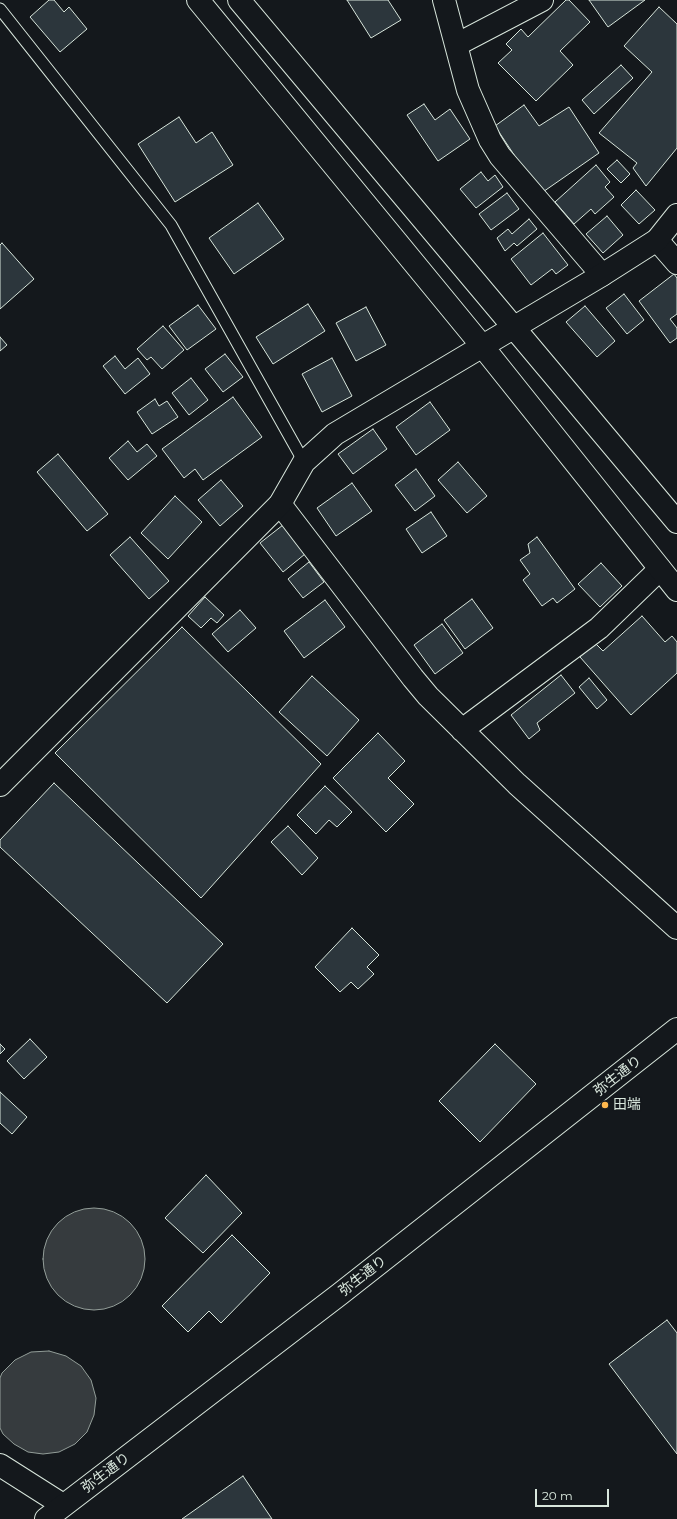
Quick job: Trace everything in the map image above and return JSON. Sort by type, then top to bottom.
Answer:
[{"type":"street","points":[[198,0],[483,347],[677,590]]},
{"type":"street","points":[[239,0],[677,522]]},
{"type":"street","points":[[444,0],[468,90],[490,140],[500,156],[602,275]]},
{"type":"street","points":[[456,46],[542,0]]},
{"type":"street","points":[[0,784],[280,504],[304,462],[335,434],[515,328],[657,240],[677,215]]},
{"type":"street","points":[[657,240],[677,262]]},
{"type":"street","points":[[280,504],[413,678],[462,730],[517,784],[677,928]]},
{"type":"street","points":[[462,730],[599,628],[660,569]]},
{"type":"street","name":"弥生通り","points":[[46,1519],[340,1294],[677,1029]]},
{"type":"street","points":[[0,1465],[63,1505]]},
{"type":"lane","points":[[0,9],[171,225],[304,462]]},
{"type":"shaded area","points":[[94,1208],[114,1212],[122,1216],[130,1223],[137,1231],[141,1239],[145,1259],[141,1279],[137,1287],[130,1295],[122,1302],[114,1306],[94,1310],[74,1306],[66,1302],[58,1295],[51,1287],[47,1279],[43,1259],[47,1239],[51,1231],[58,1223],[66,1216],[74,1212]]},
{"type":"shaded area","points":[[49,1351],[66,1356],[81,1366],[91,1380],[96,1398],[94,1415],[87,1432],[75,1444],[59,1452],[43,1454],[28,1452],[14,1444],[3,1434],[0,1428],[0,1378],[2,1373],[15,1360],[31,1352]]},
{"type":"building","points":[[49,0],[54,0],[64,12],[69,7],[87,29],[60,52],[30,17]]},
{"type":"building","points":[[347,0],[388,0],[401,20],[371,38]]},
{"type":"building","points":[[566,0],[569,0],[590,22],[560,51],[573,65],[536,101],[498,63],[512,50],[506,44],[521,29],[528,37]]},
{"type":"building","points":[[589,0],[645,0],[608,27]]},
{"type":"building","points":[[659,7],[677,24],[677,148],[646,186],[633,168],[637,163],[599,133],[652,72],[624,46]]},
{"type":"building","points":[[621,65],[633,78],[594,114],[582,100]]},
{"type":"building","points":[[424,104],[435,120],[450,109],[470,139],[438,161],[407,115]]},
{"type":"building","points":[[524,105],[539,126],[569,107],[599,153],[540,194],[495,126]]},
{"type":"building","points":[[179,117],[196,143],[212,132],[233,165],[175,202],[138,144]]},
{"type":"building","points":[[617,160],[630,174],[621,183],[607,169]]},
{"type":"building","points":[[596,165],[610,182],[605,187],[614,197],[595,214],[591,209],[574,224],[555,202]]},
{"type":"building","points":[[481,172],[488,181],[495,175],[503,187],[476,208],[460,189]]},
{"type":"building","points":[[636,190],[655,210],[639,224],[621,205]]},
{"type":"building","points":[[507,193],[519,209],[491,230],[479,214]]},
{"type":"building","points":[[258,203],[284,239],[234,274],[209,238]]},
{"type":"building","points":[[607,216],[623,235],[603,253],[586,234]]},
{"type":"building","points":[[529,219],[537,229],[517,246],[514,243],[505,251],[497,238],[508,229],[512,234]]},
{"type":"building","points":[[543,233],[568,265],[556,274],[552,269],[531,285],[511,259]]},
{"type":"building","points":[[2,243],[34,279],[0,309],[0,245]]},
{"type":"building","points":[[674,274],[677,278],[677,314],[670,319],[677,328],[677,338],[670,343],[639,301]]},
{"type":"building","points":[[624,294],[644,320],[627,334],[606,308]]},
{"type":"building","points":[[308,304],[325,331],[273,364],[256,337]]},
{"type":"building","points":[[198,305],[216,329],[187,350],[169,326]]},
{"type":"building","points":[[585,306],[615,341],[597,357],[566,322]]},
{"type":"building","points":[[366,307],[386,345],[356,361],[336,323]]},
{"type":"building","points":[[163,326],[184,350],[162,369],[151,357],[147,360],[137,349]]},
{"type":"building","points":[[0,337],[7,345],[0,351]]},
{"type":"building","points":[[225,354],[243,377],[223,392],[205,369]]},
{"type":"building","points":[[115,356],[125,369],[138,358],[150,374],[125,394],[103,366]]},
{"type":"building","points":[[332,358],[352,396],[322,412],[302,374]]},
{"type":"building","points":[[191,378],[208,400],[189,415],[172,393]]},
{"type":"building","points":[[233,397],[262,437],[203,480],[195,469],[184,478],[162,449]]},
{"type":"building","points":[[155,399],[159,406],[167,401],[178,417],[152,434],[137,412]]},
{"type":"building","points":[[430,402],[450,430],[416,455],[396,427]]},
{"type":"building","points":[[373,429],[387,449],[353,474],[338,454]]},
{"type":"building","points":[[128,441],[137,452],[147,444],[157,456],[128,480],[109,458]]},
{"type":"building","points":[[58,454],[108,514],[87,531],[37,472]]},
{"type":"building","points":[[458,462],[487,496],[467,513],[438,480]]},
{"type":"building","points":[[416,469],[435,496],[415,511],[395,485]]},
{"type":"building","points":[[221,480],[243,506],[220,526],[198,500]]},
{"type":"building","points":[[352,483],[372,511],[336,536],[317,508]]},
{"type":"building","points":[[175,496],[202,522],[168,559],[141,533]]},
{"type":"building","points":[[431,512],[447,536],[422,553],[406,529]]},
{"type":"building","points":[[283,525],[305,554],[283,572],[260,543]]},
{"type":"building","points":[[130,537],[169,581],[149,599],[110,555]]},
{"type":"building","points":[[537,537],[575,589],[557,603],[553,598],[542,606],[523,580],[530,574],[520,560],[530,553],[528,544]]},
{"type":"building","points":[[309,562],[324,582],[303,598],[288,579]]},
{"type":"building","points":[[601,563],[622,586],[600,607],[578,584]]},
{"type":"building","points":[[205,597],[224,615],[217,623],[211,618],[201,628],[188,616]]},
{"type":"building","points":[[472,599],[493,628],[465,649],[444,620]]},
{"type":"building","points":[[325,600],[345,627],[304,658],[284,631]]},
{"type":"building","points":[[240,610],[256,628],[228,652],[212,634]]},
{"type":"building","points":[[642,616],[665,642],[672,636],[677,642],[677,673],[631,715],[580,657],[595,643],[603,651]]},
{"type":"building","points":[[442,624],[463,653],[435,674],[414,645]]},
{"type":"building","points":[[182,627],[321,764],[201,898],[55,753]]},
{"type":"building","points":[[561,675],[575,693],[537,723],[540,730],[529,739],[511,715]]},
{"type":"building","points":[[312,676],[359,720],[327,756],[279,712]]},
{"type":"building","points":[[589,678],[607,700],[597,709],[579,687]]},
{"type":"building","points":[[378,733],[405,761],[388,778],[414,804],[386,832],[333,778]]},
{"type":"building","points":[[54,783],[223,944],[167,1003],[0,847],[0,840]]},
{"type":"building","points":[[325,786],[352,812],[337,827],[329,820],[316,834],[297,815]]},
{"type":"building","points":[[288,826],[318,858],[302,875],[271,842]]},
{"type":"building","points":[[352,928],[379,955],[367,967],[374,974],[358,989],[351,982],[340,992],[315,967]]},
{"type":"building","points":[[30,1039],[47,1057],[24,1079],[7,1061]]},
{"type":"building","points":[[0,1044],[5,1049],[0,1054]]},
{"type":"building","points":[[495,1044],[536,1084],[480,1142],[439,1101]]},
{"type":"building","points":[[0,1092],[27,1117],[12,1134],[0,1123]]},
{"type":"building","points":[[206,1175],[242,1213],[203,1253],[165,1218]]},
{"type":"building","points":[[232,1235],[270,1273],[221,1323],[209,1311],[188,1332],[162,1306]]},
{"type":"building","points":[[667,1320],[677,1333],[677,1454],[609,1364]]},
{"type":"building","points":[[243,1476],[272,1519],[182,1519]]},
{"type":"place","name":"田端","points":[[605,1105]]}]
